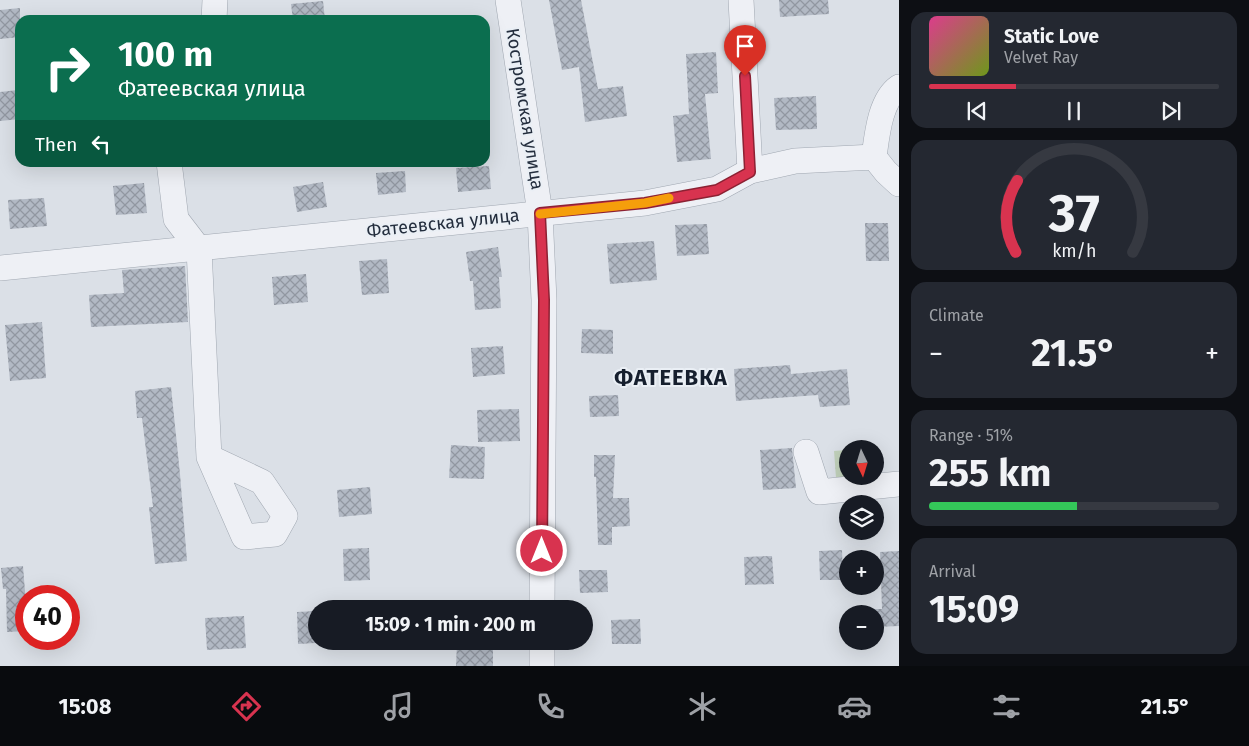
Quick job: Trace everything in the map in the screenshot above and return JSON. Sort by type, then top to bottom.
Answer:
[{"type":"street","points":[[214,15],[215,0]]},
{"type":"street","name":"Костромская улица","points":[[508,0],[540,213],[544,300],[542,600]]},
{"type":"street","points":[[741,0],[750,172]]},
{"type":"street","points":[[899,87],[892,92],[878,125],[874,157],[899,184]]},
{"type":"street","name":"Фатеевская улица","points":[[0,268],[645,203],[717,190],[750,172],[795,161],[874,157]]},
{"type":"street","points":[[170,167],[176,219],[198,249],[209,457]]},
{"type":"street","points":[[806,452],[819,492],[899,484]]},
{"type":"street","points":[[542,650],[542,666]]},
{"type":"green space","points":[[834,451],[839,451],[839,478],[836,478]]},
{"type":"building","points":[[549,0],[581,0],[598,89],[623,86],[627,116],[585,122],[579,67],[562,70]]},
{"type":"building","points":[[779,0],[828,0],[829,14],[780,17]]},
{"type":"building","points":[[323,1],[324,15],[292,15],[291,4]]},
{"type":"building","points":[[20,8],[20,15],[15,15],[15,38],[0,39],[0,10]]},
{"type":"building","points":[[716,52],[718,93],[705,94],[711,159],[677,162],[673,116],[689,114],[686,54]]},
{"type":"building","points":[[15,90],[15,120],[0,121],[0,92]]},
{"type":"building","points":[[816,96],[817,129],[776,130],[774,98]]},
{"type":"building","points":[[489,167],[491,189],[458,192],[456,168]]},
{"type":"building","points":[[405,171],[406,192],[378,195],[376,173]]},
{"type":"building","points":[[323,182],[327,207],[297,212],[293,187]]},
{"type":"building","points":[[144,183],[147,213],[116,215],[113,186]]},
{"type":"building","points":[[44,198],[47,226],[10,229],[8,200]]},
{"type":"building","points":[[865,223],[888,223],[889,261],[866,261]]},
{"type":"building","points":[[707,224],[709,254],[677,256],[675,225]]},
{"type":"building","points":[[654,241],[657,280],[610,284],[607,244]]},
{"type":"building","points":[[498,247],[502,277],[499,277],[501,308],[475,310],[473,281],[470,281],[466,252]]},
{"type":"building","points":[[387,259],[389,293],[362,295],[359,261]]},
{"type":"building","points":[[185,266],[188,322],[91,327],[89,295],[124,293],[122,270]]},
{"type":"building","points":[[306,274],[308,302],[274,305],[272,277]]},
{"type":"building","points":[[42,322],[46,378],[10,381],[5,325]]},
{"type":"building","points":[[582,329],[613,330],[613,354],[581,353]]},
{"type":"building","points":[[503,346],[505,374],[473,377],[471,348]]},
{"type":"building","points":[[790,365],[791,374],[847,369],[850,405],[820,407],[818,395],[736,401],[734,369]]},
{"type":"building","points":[[171,387],[187,561],[155,564],[149,507],[153,507],[142,418],[137,418],[135,391]]},
{"type":"building","points":[[618,395],[619,416],[590,417],[589,396]]},
{"type":"building","points":[[519,409],[520,441],[478,442],[477,410]]},
{"type":"building","points":[[451,445],[485,447],[484,479],[449,478]]},
{"type":"building","points":[[792,448],[796,488],[763,490],[760,450]]},
{"type":"building","points":[[594,455],[615,455],[613,498],[629,498],[630,526],[612,527],[612,545],[598,545]]},
{"type":"building","points":[[370,487],[372,514],[339,517],[337,490]]},
{"type":"building","points":[[369,548],[370,580],[344,581],[343,549]]},
{"type":"building","points":[[839,550],[839,580],[820,580],[819,551]]},
{"type":"building","points":[[899,551],[899,626],[884,627],[884,605],[882,605],[882,595],[884,595],[884,552]]},
{"type":"building","points":[[772,556],[774,584],[745,585],[744,557]]},
{"type":"building","points":[[23,566],[24,585],[15,585],[15,632],[7,632],[6,589],[3,589],[1,568]]},
{"type":"building","points":[[579,570],[607,570],[608,592],[580,593]]},
{"type":"building","points":[[308,611],[308,643],[298,644],[297,612]]},
{"type":"building","points":[[244,616],[246,648],[207,650],[205,618]]},
{"type":"building","points":[[640,619],[641,644],[612,644],[611,620]]},
{"type":"building","points":[[457,650],[493,650],[493,666],[456,666]]},
{"type":"slow traffic","points":[[540,214],[645,203],[669,198]]},
{"type":"district","name":"ФАТЕЕВКА","points":[[671,377]]},
{"type":"route","points":[[542,551],[544,300],[540,213],[645,203],[717,190],[750,172],[745,76]]}]
